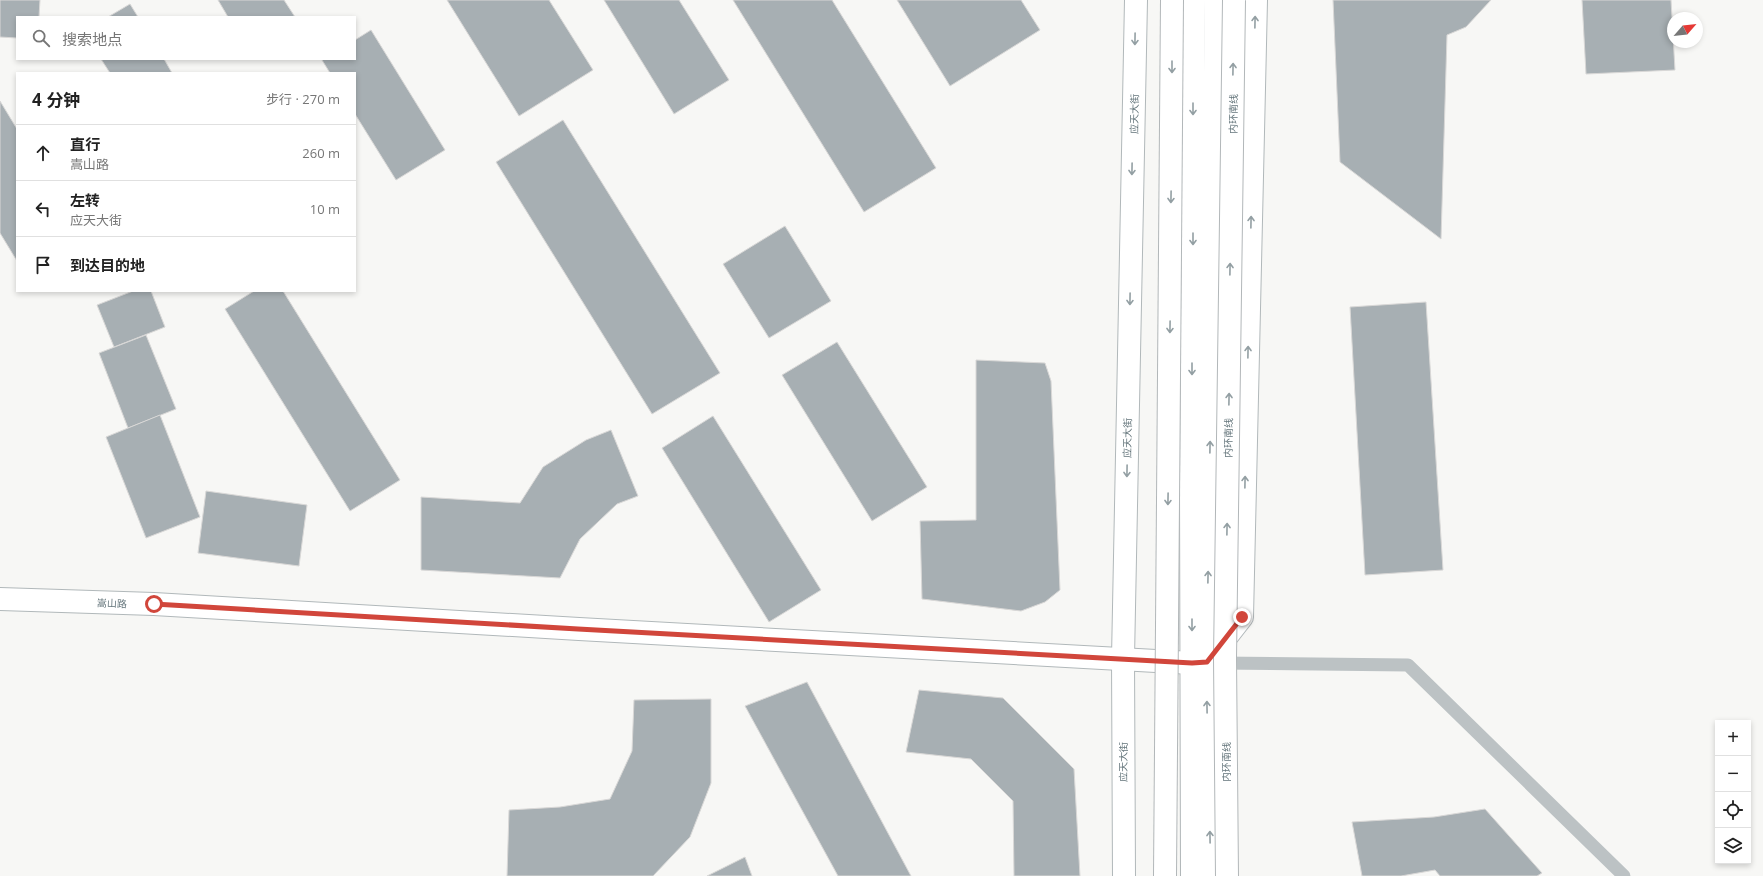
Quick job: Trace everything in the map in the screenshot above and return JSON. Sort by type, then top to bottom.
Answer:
[{"type":"main road","name":"应天大街","points":[[1124,876],[1123,658],[1136,0]]},
{"type":"main road","points":[[1165,876],[1172,0]]},
{"type":"main road","points":[[1194,0],[1199,663],[1210,876]]},
{"type":"main road","points":[[1192,876],[1216,0]]},
{"type":"main road","name":"内环南线","points":[[1227,876],[1225,658],[1234,0]]},
{"type":"main road","points":[[1199,663],[1242,617],[1256,0]]},
{"type":"main road","name":"嵩山路","points":[[0,599],[162,604],[586,630],[1199,663]]},
{"type":"lane","points":[[1199,663],[1408,665],[1624,876]]},
{"type":"building","points":[[0,0],[40,0],[39,16],[16,16],[16,38],[0,37]]},
{"type":"building","points":[[218,0],[284,0],[294,16],[227,16]]},
{"type":"building","points":[[447,0],[549,0],[593,70],[519,116]]},
{"type":"building","points":[[604,0],[679,0],[729,80],[674,114]]},
{"type":"building","points":[[733,0],[832,0],[936,168],[864,212]]},
{"type":"building","points":[[897,0],[1021,0],[1040,30],[950,86]]},
{"type":"building","points":[[1333,0],[1491,0],[1466,27],[1447,35],[1441,239],[1340,162]]},
{"type":"building","points":[[1582,0],[1671,0],[1672,12],[1667,12],[1667,48],[1674,48],[1675,70],[1586,74]]},
{"type":"building","points":[[130,4],[137,16],[110,16]]},
{"type":"building","points":[[371,30],[445,150],[396,180],[356,116],[356,72],[329,72],[322,60],[356,60],[356,39]]},
{"type":"building","points":[[102,60],[165,60],[171,72],[109,72]]},
{"type":"building","points":[[0,101],[16,127],[16,259],[0,233]]},
{"type":"building","points":[[563,120],[720,373],[652,414],[496,162]]},
{"type":"building","points":[[785,226],[831,301],[769,338],[723,264]]},
{"type":"building","points":[[130,292],[151,292],[165,327],[114,347],[97,305]]},
{"type":"building","points":[[252,292],[284,292],[400,480],[350,511],[225,309]]},
{"type":"building","points":[[1426,302],[1443,570],[1365,575],[1350,307]]},
{"type":"building","points":[[146,335],[176,409],[128,428],[99,353]]},
{"type":"building","points":[[837,342],[927,487],[872,521],[782,375]]},
{"type":"building","points":[[976,360],[1045,363],[1051,381],[1060,590],[1045,602],[1021,611],[922,599],[920,521],[976,520]]},
{"type":"building","points":[[160,415],[200,517],[146,538],[106,437]]},
{"type":"building","points":[[713,416],[821,590],[769,622],[662,448]]},
{"type":"building","points":[[611,430],[638,496],[617,504],[580,539],[560,578],[421,570],[421,497],[520,503],[543,467],[586,440]]},
{"type":"building","points":[[206,491],[307,505],[299,566],[198,553]]},
{"type":"building","points":[[807,682],[911,876],[838,876],[745,706]]},
{"type":"building","points":[[919,690],[1003,698],[1074,769],[1080,876],[1014,876],[1013,801],[971,759],[906,752]]},
{"type":"building","points":[[711,699],[711,783],[690,837],[653,876],[507,876],[509,810],[560,807],[610,799],[632,751],[634,700]]},
{"type":"building","points":[[1485,809],[1542,873],[1537,876],[1440,876],[1435,870],[1401,876],[1362,876],[1352,822],[1434,817]]},
{"type":"building","points":[[745,857],[752,876],[707,876]]},
{"type":"route","points":[[154,604],[1192,663],[1207,662],[1242,617]]}]
